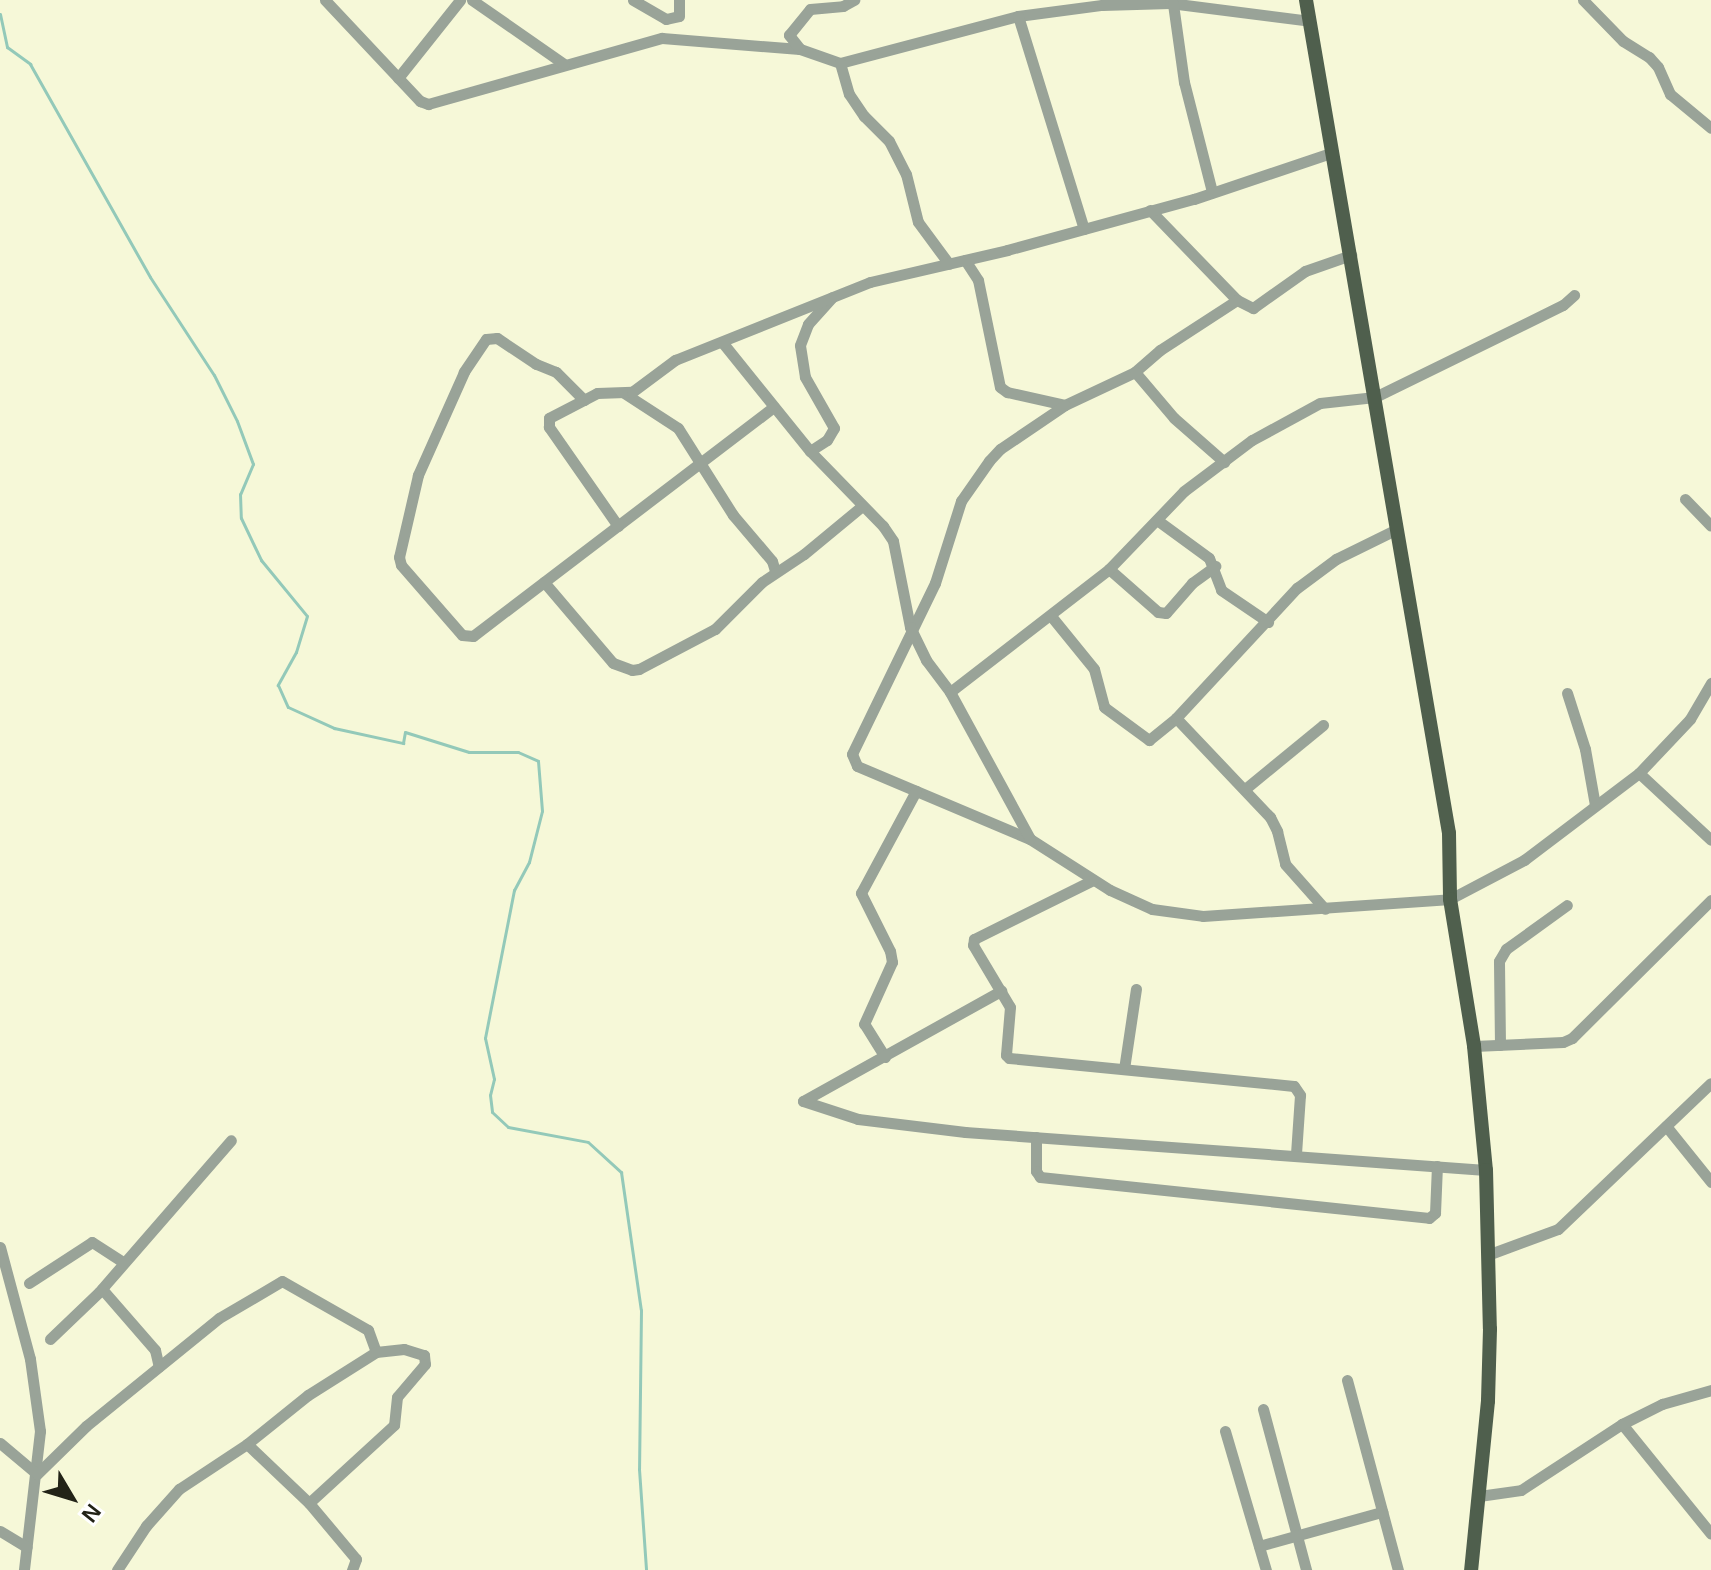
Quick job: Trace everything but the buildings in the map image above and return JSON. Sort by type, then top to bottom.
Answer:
[{"type":"main road","points":[[1306,0],[1449,833],[1450,899],[1474,1046],[1486,1170],[1490,1254],[1488,1401],[1471,1570]]},
{"type":"street","points":[[325,0],[420,101],[428,104],[662,38],[800,49],[840,63],[1018,16],[1102,5],[1168,2],[1310,21]]},
{"type":"street","points":[[398,78],[460,0]]},
{"type":"street","points":[[472,0],[564,64]]},
{"type":"street","points":[[633,0],[666,19],[679,16],[679,0]]},
{"type":"street","points":[[800,49],[789,35],[810,9],[843,6],[854,0]]},
{"type":"street","points":[[1583,0],[1617,36],[1649,57],[1658,67],[1670,94],[1711,128]]},
{"type":"street","points":[[1168,2],[1184,82],[1212,192]]},
{"type":"street","points":[[1018,16],[1084,229]]},
{"type":"street","points":[[840,63],[849,94],[864,116],[889,141],[906,174],[918,222],[949,264]]},
{"type":"street","points":[[618,526],[547,422],[584,400],[606,390],[632,392],[675,360],[835,294],[1084,229],[1331,153]]},
{"type":"street","points":[[1150,210],[1237,300],[1253,308],[1305,271],[1351,255]]},
{"type":"street","points":[[978,280],[985,255]]},
{"type":"street","points":[[965,260],[978,280],[1000,387],[1007,392],[1034,395],[1065,405]]},
{"type":"street","points":[[810,451],[827,440],[834,428],[805,377],[800,345],[808,324],[835,294]]},
{"type":"street","points":[[950,692],[1109,569],[1184,491],[1252,440],[1310,407],[1375,397],[1563,305],[1574,295]]},
{"type":"street","points":[[1237,300],[1160,350],[1135,372],[1065,405],[1000,449],[975,479],[961,501],[935,583],[910,627],[852,754],[857,766],[1030,839],[1093,880],[1152,909],[1186,914],[1325,909],[1450,899],[1524,860],[1639,773],[1690,719],[1711,683]]},
{"type":"street","points":[[584,400],[556,372],[536,364],[497,338],[486,339],[464,372],[418,475],[399,557],[401,565],[468,637],[774,407]]},
{"type":"street","points":[[722,342],[810,451],[883,526],[896,549],[910,627],[926,660],[950,692],[1030,839]]},
{"type":"street","points":[[1135,372],[1174,418],[1224,462]]},
{"type":"street","points":[[624,393],[678,428],[733,515],[772,561],[775,571]]},
{"type":"street","points":[[1685,499],[1711,526]]},
{"type":"street","points":[[544,582],[613,663],[632,670],[682,649],[715,629],[775,571],[804,554],[862,506]]},
{"type":"street","points":[[1157,520],[1209,558],[1215,566],[1214,579],[1221,590],[1268,622]]},
{"type":"street","points":[[1051,616],[1094,669],[1104,707],[1144,739],[1155,737],[1310,577],[1336,559],[1397,529]]},
{"type":"street","points":[[1109,569],[1158,612],[1166,613],[1192,583],[1215,566]]},
{"type":"street","points":[[1567,693],[1585,749],[1595,805]]},
{"type":"street","points":[[1176,718],[1245,789],[1274,824],[1285,864],[1325,909]]},
{"type":"street","points":[[1245,789],[1323,725]]},
{"type":"street","points":[[1639,773],[1711,840]]},
{"type":"street","points":[[885,1057],[864,1024],[892,962],[890,951],[861,893],[916,791]]},
{"type":"street","points":[[1093,880],[974,939],[973,945],[1011,1013],[1004,1050],[1009,1058],[1294,1086],[1300,1095],[1296,1154]]},
{"type":"street","points":[[1474,1046],[1563,1042],[1572,1038],[1711,900]]},
{"type":"street","points":[[1500,1045],[1499,961],[1506,949],[1567,905]]},
{"type":"street","points":[[1124,1069],[1136,989]]},
{"type":"street","points":[[1001,991],[803,1101],[858,1119],[1036,1137],[1486,1170]]},
{"type":"street","points":[[1490,1254],[1558,1229],[1711,1083]]},
{"type":"street","points":[[1666,1126],[1711,1182]]},
{"type":"street","points":[[1036,1137],[1036,1171],[1040,1177],[1429,1218],[1435,1213],[1437,1166]]},
{"type":"street","points":[[50,1339],[102,1289],[231,1140]]},
{"type":"street","points":[[29,1283],[92,1242],[124,1263]]},
{"type":"street","points":[[0,1247],[30,1359],[40,1431],[24,1570]]},
{"type":"street","points":[[37,1474],[56,1452],[219,1318],[282,1281],[368,1330],[376,1352]]},
{"type":"street","points":[[102,1289],[155,1350],[159,1367]]},
{"type":"street","points":[[117,1570],[146,1526],[179,1489],[247,1444],[308,1395],[376,1352],[410,1349],[426,1358],[397,1397],[394,1425],[309,1503]]},
{"type":"street","points":[[1347,1380],[1398,1570]]},
{"type":"street","points":[[1479,1496],[1511,1493],[1530,1486],[1622,1424],[1662,1404],[1711,1390]]},
{"type":"street","points":[[1263,1409],[1306,1570]]},
{"type":"street","points":[[1622,1424],[1711,1534]]},
{"type":"street","points":[[1225,1431],[1266,1570]]},
{"type":"street","points":[[0,1443],[37,1474]]},
{"type":"street","points":[[247,1444],[309,1503],[356,1559],[352,1570]]},
{"type":"street","points":[[1259,1546],[1382,1512]]},
{"type":"street","points":[[0,1531],[27,1547]]},
{"type":"waterway","points":[[0,14],[7,47],[30,64],[150,277],[214,375],[237,421],[253,464],[240,494],[241,518],[261,560],[307,616],[296,652],[278,685],[288,707],[334,728],[403,743],[405,732],[469,752],[518,752],[538,761],[542,811],[529,862],[514,890],[485,1038],[494,1079],[490,1095],[492,1112],[508,1127],[588,1142],[621,1172],[641,1310],[639,1469],[646,1570]]}]
